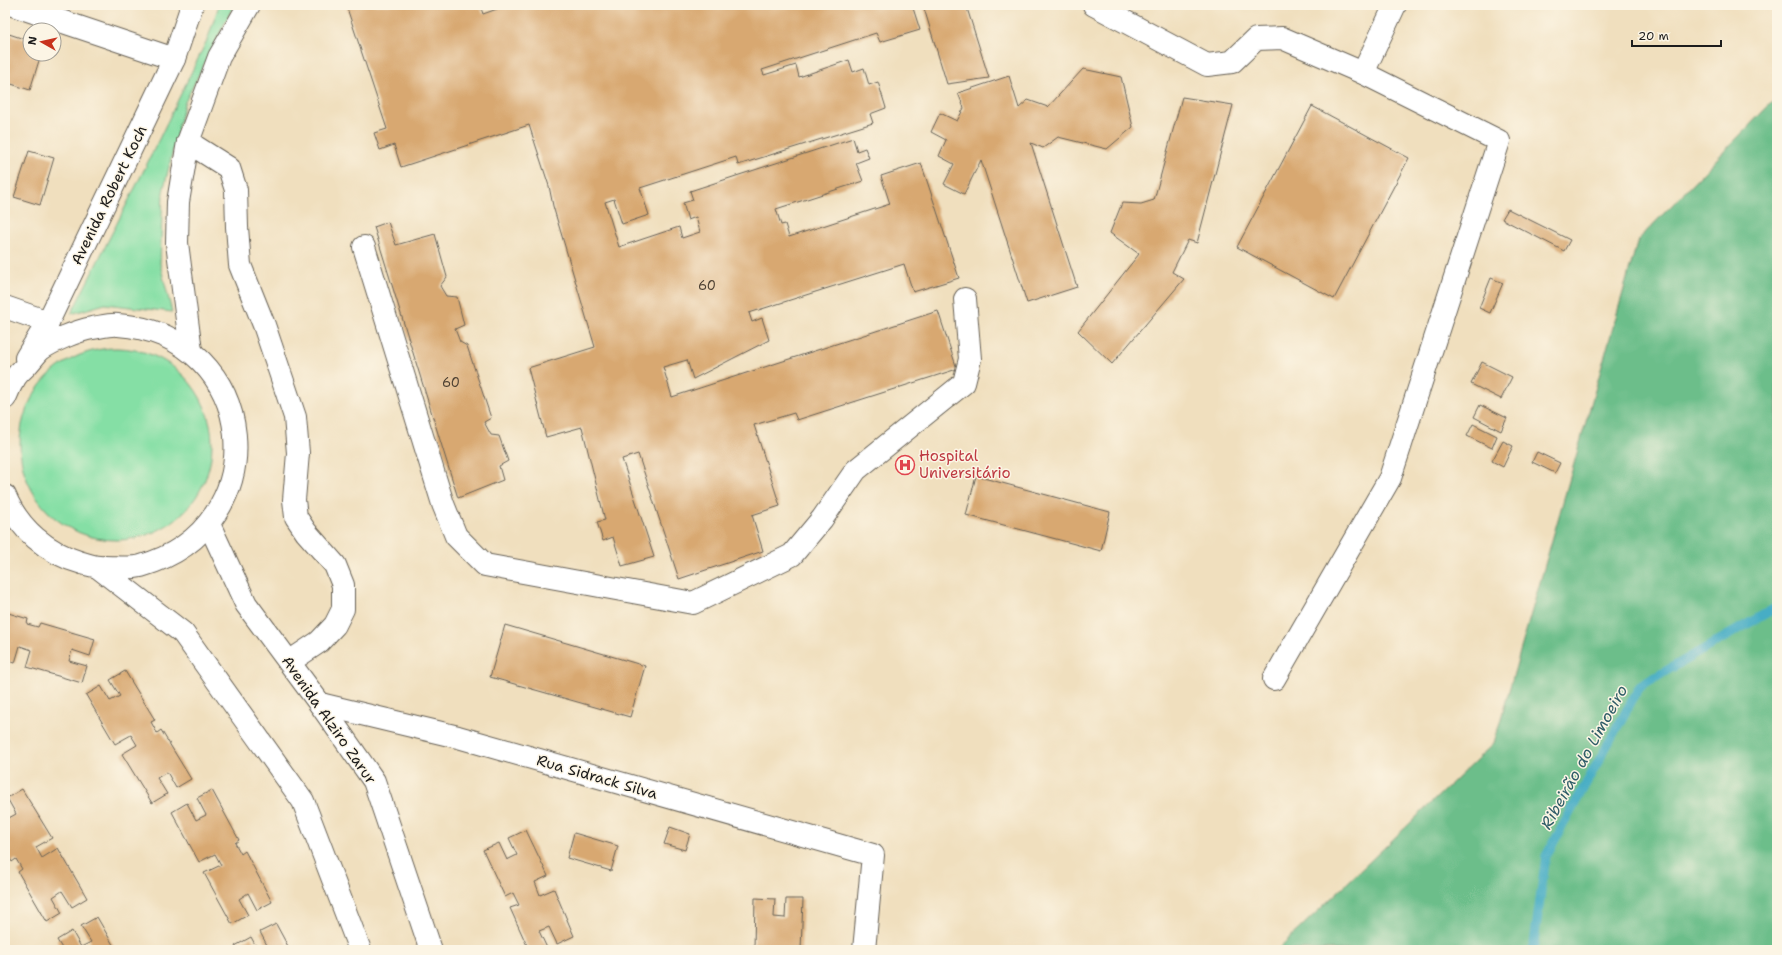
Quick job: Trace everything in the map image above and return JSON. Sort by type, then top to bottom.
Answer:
[{"type":"main road","points":[[12,5],[174,59]]},
{"type":"main road","name":"Avenida Robert Koch","points":[[9,388],[48,322],[174,59],[192,5]]},
{"type":"main road","points":[[191,351],[177,243],[178,202],[188,142],[219,57],[249,5]]},
{"type":"main road","points":[[1094,5],[1206,65],[1232,62],[1256,38],[1282,38],[1363,73],[1499,141],[1390,478],[1274,679]]},
{"type":"main road","points":[[1363,73],[1394,5]]},
{"type":"main road","points":[[188,142],[229,168],[236,190],[240,265],[264,325],[295,417],[298,453],[294,500],[296,517],[306,532],[335,565],[343,585],[343,609],[335,625],[319,642],[289,662]]},
{"type":"main road","points":[[364,247],[443,504],[456,536],[485,564],[693,603],[792,556],[822,519],[856,470],[964,384],[970,359],[965,299]]},
{"type":"main road","points":[[5,307],[48,322]]},
{"type":"main road","points":[[7,505],[35,538],[65,558],[100,568],[140,566],[178,551],[209,524],[228,491],[237,454],[233,415],[217,380],[191,351],[156,331],[117,324],[77,331],[41,350],[9,388]]},
{"type":"main road","name":"Avenida Alziro Zarur","points":[[209,524],[246,604],[320,704],[374,781],[431,950]]},
{"type":"main road","points":[[100,568],[183,633],[302,801],[360,950]]},
{"type":"main road","name":"Rua Sidrack Silva","points":[[320,704],[458,737],[873,855],[864,950]]},
{"type":"green space","points":[[219,5],[234,5],[184,104],[163,192],[160,264],[172,312],[105,304],[71,314],[145,168],[208,38]]},
{"type":"green space","points":[[1777,97],[1777,950],[1277,950],[1494,743],[1638,240]]},
{"type":"green space","points":[[107,348],[125,348],[153,355],[170,364],[184,376],[196,390],[205,407],[212,435],[212,453],[205,481],[196,498],[184,512],[170,524],[153,533],[125,540],[107,540],[79,533],[62,524],[48,512],[36,498],[24,472],[20,453],[20,435],[27,407],[36,390],[48,376],[62,364],[88,352]]},
{"type":"building","points":[[346,5],[480,5],[483,14],[497,9],[495,5],[912,5],[920,30],[880,42],[876,33],[762,70],[764,75],[796,65],[799,77],[849,60],[853,72],[864,68],[869,85],[878,82],[886,108],[870,114],[873,123],[738,165],[736,157],[640,188],[649,215],[622,224],[614,199],[605,202],[619,247],[679,227],[682,238],[700,232],[696,217],[688,220],[683,203],[693,200],[690,191],[853,138],[857,151],[865,148],[869,158],[856,163],[863,181],[776,209],[781,225],[785,224],[789,237],[890,204],[881,176],[921,163],[959,278],[913,292],[904,264],[749,313],[752,322],[762,318],[769,340],[693,379],[687,360],[663,367],[672,397],[938,311],[957,369],[797,420],[794,413],[754,425],[780,506],[752,515],[763,551],[679,579],[638,454],[622,459],[654,557],[622,566],[613,537],[603,541],[597,522],[605,520],[582,427],[546,437],[528,368],[595,347],[553,206],[549,186],[529,125],[401,167],[394,145],[380,150],[374,133],[387,129]]},
{"type":"building","points":[[923,5],[966,5],[989,78],[947,84]]},
{"type":"building","points":[[9,34],[22,38],[22,62],[39,62],[30,90],[5,82],[5,48]]},
{"type":"building","points":[[1083,69],[1121,77],[1133,127],[1107,149],[1058,137],[1043,148],[1031,143],[1077,287],[1027,303],[981,160],[964,194],[944,184],[954,164],[939,156],[946,140],[931,132],[940,113],[957,121],[964,108],[958,93],[1009,76],[1019,108],[1028,100],[1048,107]]},
{"type":"building","points":[[1182,97],[1233,105],[1197,243],[1188,240],[1172,272],[1184,279],[1112,364],[1078,331],[1139,254],[1110,233],[1122,203],[1141,204],[1154,200]]},
{"type":"building","points":[[1312,106],[1409,158],[1334,299],[1237,247]]},
{"type":"building","points":[[29,151],[54,158],[40,205],[14,197]]},
{"type":"building","points":[[1508,209],[1570,240],[1564,251],[1502,219]]},
{"type":"building","points":[[388,222],[396,245],[435,234],[447,277],[440,286],[446,296],[457,297],[464,325],[455,329],[460,342],[467,346],[491,418],[484,422],[491,435],[499,436],[508,461],[499,466],[503,480],[458,498],[374,227]]},
{"type":"building","points":[[1491,278],[1503,283],[1490,313],[1479,308]]},
{"type":"building","points":[[1482,362],[1512,377],[1501,399],[1471,384]]},
{"type":"building","points":[[1480,405],[1507,418],[1501,431],[1474,417]]},
{"type":"building","points":[[1473,424],[1497,436],[1492,448],[1467,436]]},
{"type":"building","points":[[1503,441],[1513,446],[1503,467],[1492,461]]},
{"type":"building","points":[[1537,452],[1560,463],[1555,473],[1532,462]]},
{"type":"building","points":[[976,476],[1110,512],[1101,551],[966,515]]},
{"type":"building","points":[[5,612],[28,619],[27,624],[38,627],[40,623],[95,639],[90,656],[72,650],[69,661],[87,666],[82,683],[27,667],[32,650],[20,646],[15,663],[5,660]]},
{"type":"building","points":[[505,625],[645,666],[630,717],[490,677]]},
{"type":"building","points":[[125,671],[155,720],[151,722],[157,733],[161,730],[191,779],[176,788],[167,772],[157,778],[167,794],[152,803],[122,754],[137,745],[131,735],[115,744],[86,695],[101,686],[110,701],[120,696],[110,680]]},
{"type":"building","points":[[22,789],[52,838],[36,847],[42,858],[58,848],[87,898],[72,907],[62,891],[53,897],[62,913],[47,922],[18,872],[22,869],[16,859],[12,862],[5,850],[5,816],[7,819],[16,814],[7,798]]},
{"type":"building","points":[[212,790],[239,840],[235,843],[241,854],[245,851],[272,902],[257,910],[248,893],[239,899],[248,915],[232,924],[204,873],[221,865],[215,854],[199,862],[172,812],[187,803],[196,820],[206,815],[197,798]]},
{"type":"building","points":[[670,827],[690,834],[685,850],[664,844]]},
{"type":"building","points":[[526,830],[548,876],[535,882],[540,895],[554,889],[574,936],[557,944],[549,927],[539,931],[547,948],[543,950],[529,950],[510,908],[519,905],[513,893],[505,897],[483,850],[499,843],[507,860],[517,855],[509,838]]},
{"type":"building","points":[[574,833],[618,846],[611,871],[567,858]]},
{"type":"building","points":[[755,898],[775,899],[774,917],[785,918],[786,899],[803,899],[801,950],[754,949]]},
{"type":"building","points":[[97,917],[116,950],[63,950],[57,940],[72,931],[81,947],[91,942],[81,926]]},
{"type":"building","points":[[276,924],[290,950],[267,950],[269,949],[260,932]]},
{"type":"building","points":[[251,937],[258,950],[237,950],[235,946]]},
{"type":"waterway","name":"Ribeirão do Limoeiro","points":[[1533,950],[1546,856],[1640,686],[1777,607]]},
{"type":"place","name":"Hospital Universitário","points":[[905,465]]}]
